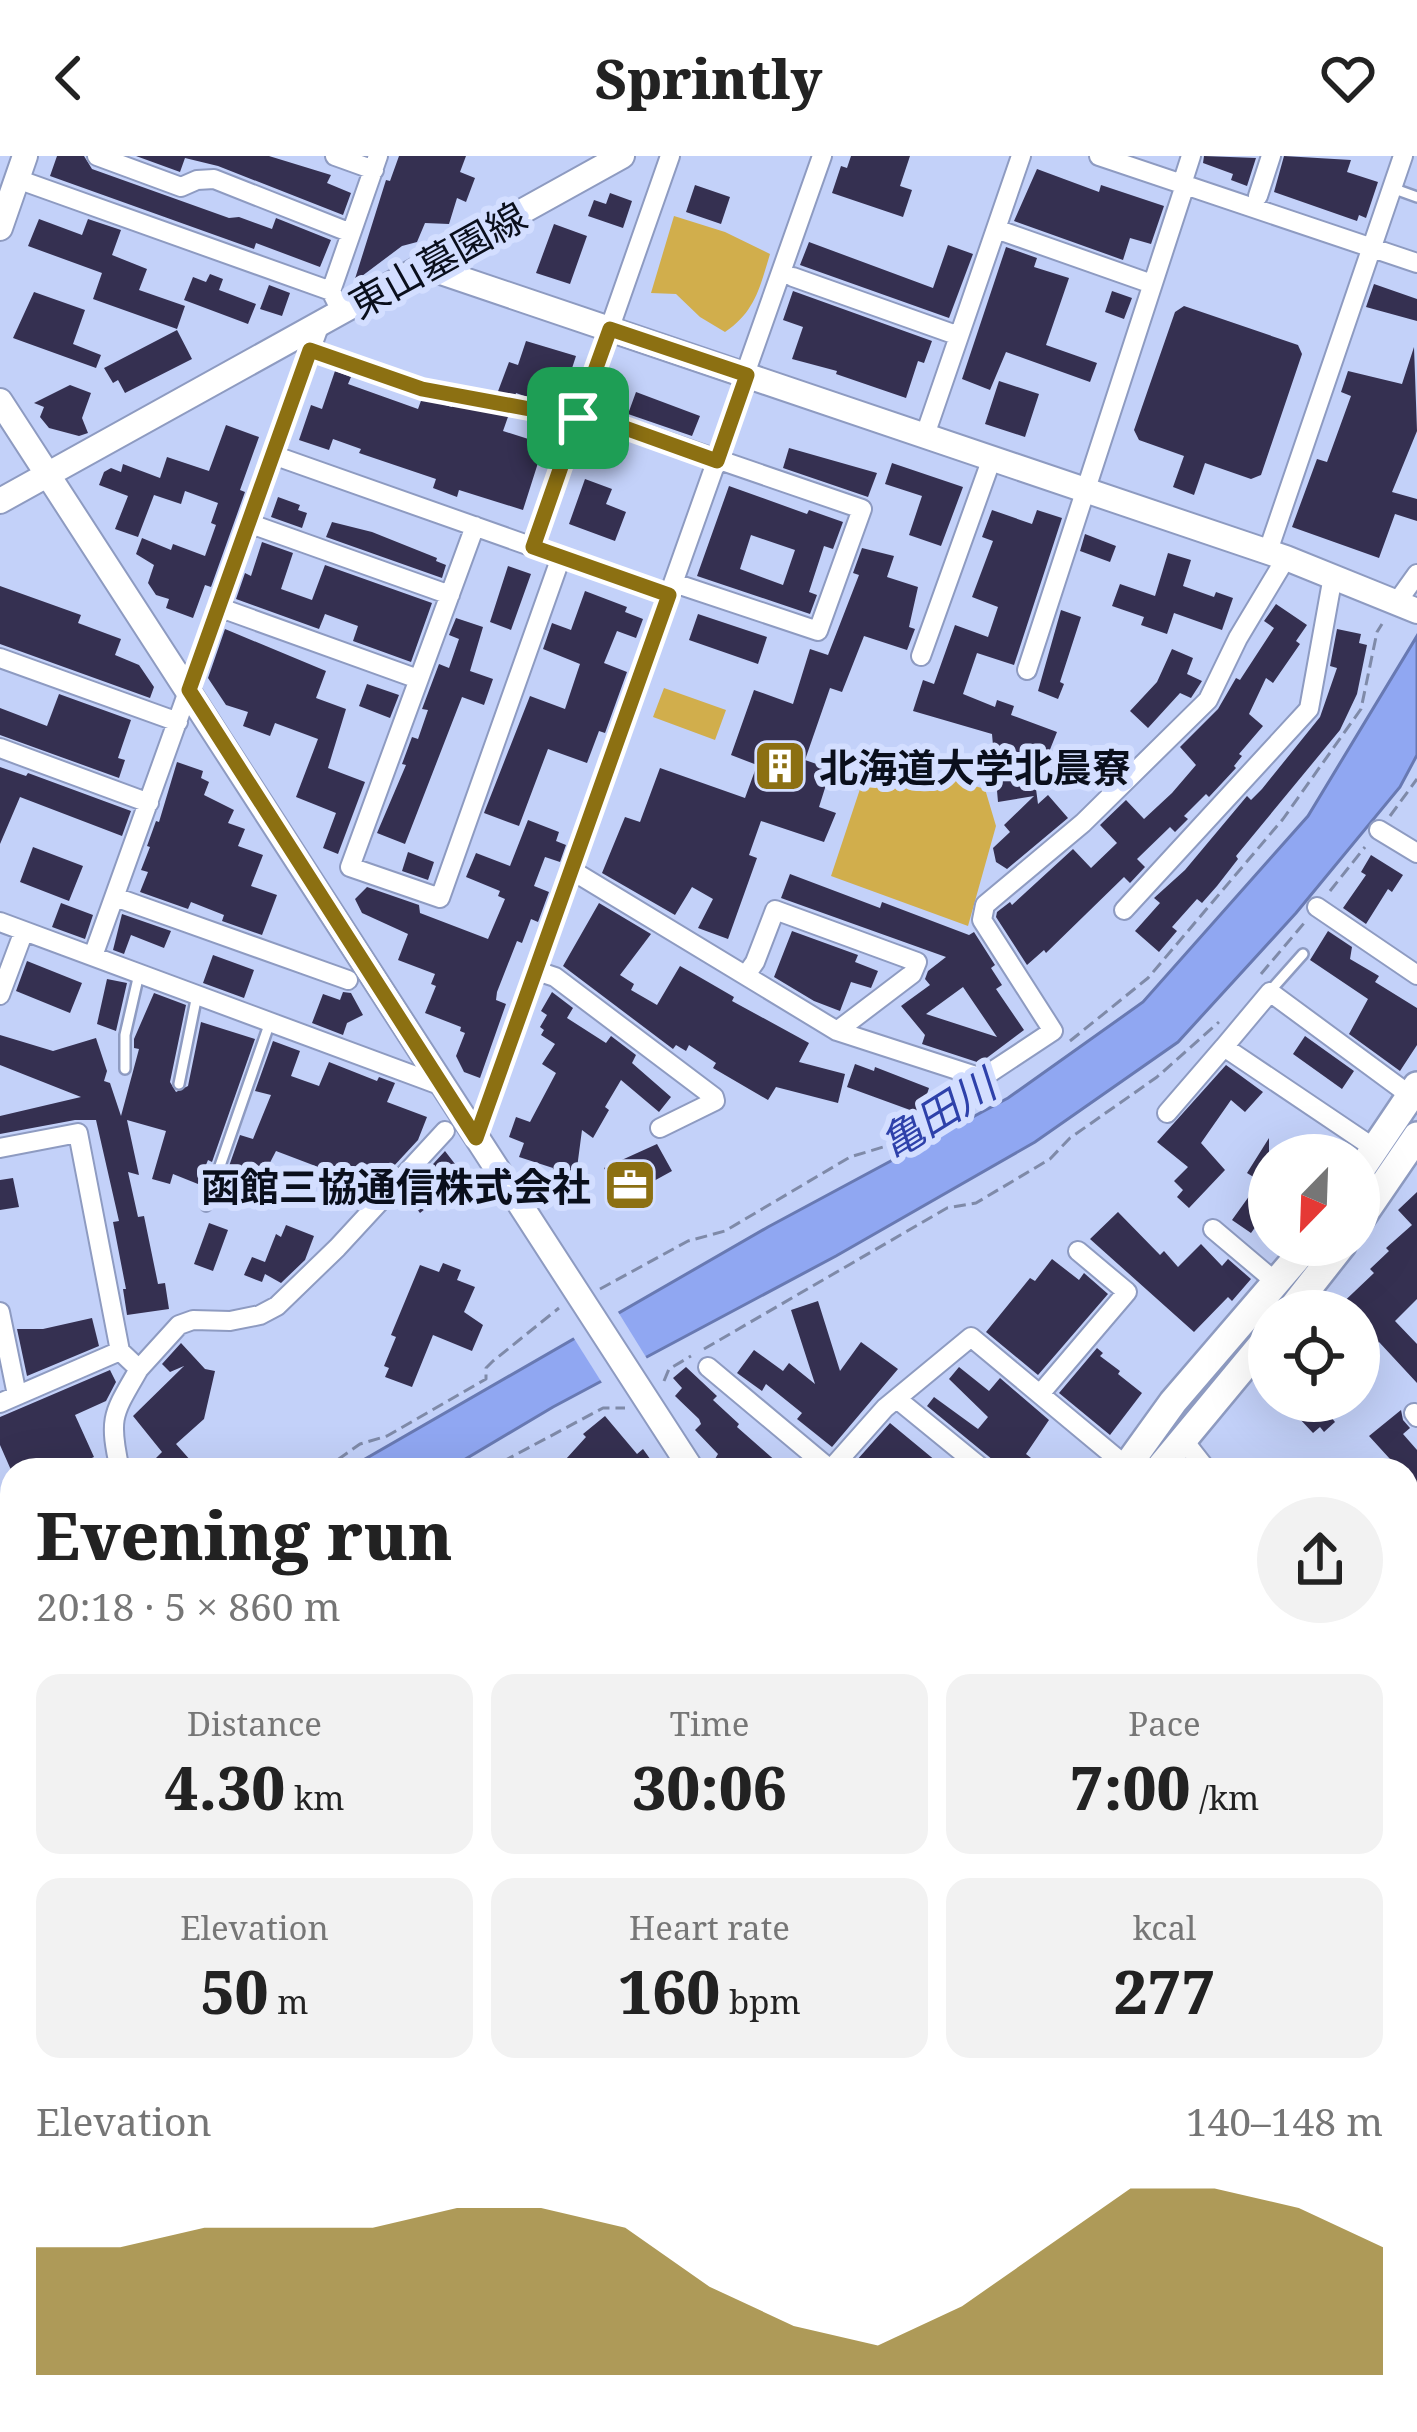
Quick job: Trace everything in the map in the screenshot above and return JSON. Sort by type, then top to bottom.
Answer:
[{"type":"main road","points":[[1380,1141],[1414,1091]]},
{"type":"main road","points":[[1380,1193],[1414,1148]]},
{"type":"main road","points":[[1132,1458],[1173,1402],[1291,1266]]},
{"type":"main road","points":[[1307,1290],[1325,1266]]},
{"type":"main road","points":[[1167,1458],[1248,1361]]},
{"type":"street","points":[[97,156],[181,187],[214,179],[352,233]]},
{"type":"street","points":[[93,956],[310,350],[331,308],[376,163],[335,156]]},
{"type":"street","name":"東山墓園線","points":[[0,501],[331,308],[426,267],[622,156]]},
{"type":"street","points":[[533,547],[670,156]]},
{"type":"street","points":[[476,1138],[822,156]]},
{"type":"street","points":[[925,436],[1021,156]]},
{"type":"street","points":[[1099,156],[1417,262]]},
{"type":"street","points":[[1027,670],[1191,156]]},
{"type":"street","points":[[1258,196],[1271,156]]},
{"type":"street","points":[[573,871],[837,1031],[982,1078],[1053,1031],[982,920],[985,905],[1083,823],[1208,700],[1277,555],[1403,156]]},
{"type":"street","points":[[0,228],[13,181],[331,308]]},
{"type":"street","points":[[996,229],[1152,284]]},
{"type":"street","points":[[426,267],[1277,555],[1406,606],[1417,574]]},
{"type":"street","points":[[793,277],[959,336]]},
{"type":"street","points":[[0,401],[445,1088],[630,1396],[682,1458]]},
{"type":"street","points":[[273,455],[533,547],[818,631],[862,509],[600,419],[578,418]]},
{"type":"street","points":[[921,656],[992,458]]},
{"type":"street","points":[[248,523],[450,595]]},
{"type":"street","points":[[475,526],[350,867],[440,898],[561,556]]},
{"type":"street","points":[[1124,910],[1310,710],[1333,576]]},
{"type":"street","points":[[218,607],[418,680]]},
{"type":"street","points":[[0,658],[178,722]]},
{"type":"street","points":[[0,748],[149,803]]},
{"type":"street","points":[[1379,830],[1417,853]]},
{"type":"street","points":[[115,897],[348,980]]},
{"type":"street","points":[[1317,907],[1417,975]]},
{"type":"street","points":[[746,975],[775,910],[917,962],[912,974],[837,1031]]},
{"type":"street","points":[[0,922],[445,1088]]},
{"type":"street","points":[[0,995],[24,931]]},
{"type":"street","points":[[537,971],[555,977],[714,1097],[715,1101],[660,1128]]},
{"type":"street","points":[[1167,1113],[1224,1047],[1260,990],[1414,1091]]},
{"type":"street","points":[[1224,1047],[1334,1134]]},
{"type":"street","points":[[117,1458],[111,1432],[113,1413],[140,1369],[179,1325],[193,1320],[230,1321],[277,1306],[445,1131]]},
{"type":"street","points":[[0,1148],[78,1133],[120,1351],[140,1369]]},
{"type":"street","points":[[1213,1229],[1277,1283]]},
{"type":"street","points":[[1040,1394],[1127,1292],[1078,1251]]},
{"type":"street","points":[[0,1312],[9,1399],[120,1351]]},
{"type":"street","points":[[842,1458],[897,1399],[970,1337],[1114,1458]]},
{"type":"street","points":[[708,1367],[817,1458]]},
{"type":"street","points":[[897,1399],[969,1458]]},
{"type":"street","points":[[1182,1438],[1198,1458]]},
{"type":"lane","points":[[1392,188],[1417,196]]},
{"type":"lane","points":[[310,350],[422,389],[578,418]]},
{"type":"lane","points":[[1260,990],[1303,953]]},
{"type":"lane","points":[[125,1069],[125,1035],[139,974]]},
{"type":"lane","points":[[179,1084],[196,995]]},
{"type":"lane","points":[[206,1206],[270,1022]]},
{"type":"path","points":[[1260,990],[1317,907],[1417,779]]},
{"type":"path","points":[[661,1389],[669,1369],[802,1290],[947,1208],[976,1203],[1050,1159],[1070,1138],[1157,1077],[1225,1015]]},
{"type":"path","points":[[340,1458],[486,1379],[486,1368],[493,1361],[573,1306]]},
{"type":"path","points":[[509,1458],[630,1396]]},
{"type":"shaded area","points":[[674,216],[725,232],[770,254],[750,307],[725,332],[676,294],[651,293]]},
{"type":"shaded area","points":[[664,688],[726,710],[715,740],[653,717]]},
{"type":"shaded area","points":[[871,756],[985,789],[996,826],[968,926],[831,876]]},
{"type":"water","points":[[1417,636],[1417,755],[1400,787],[1296,913],[1178,1042],[1035,1142],[467,1458],[367,1458],[768,1227],[1008,1098],[1143,1002],[1308,816]]},
{"type":"pier","points":[[615,1307],[649,1362],[604,1386],[570,1332]]},
{"type":"building","points":[[57,156],[84,156],[92,169],[229,218],[272,229],[276,218],[331,240],[320,267],[256,243],[254,249],[50,176]]},
{"type":"building","points":[[136,156],[269,156],[331,175],[327,183],[351,193],[343,215],[218,166],[185,158],[180,172]]},
{"type":"building","points":[[399,156],[466,156],[460,172],[475,178],[466,202],[457,198],[449,224],[425,223],[417,242],[402,246],[354,282],[386,180],[390,181]]},
{"type":"building","points":[[851,156],[910,156],[900,186],[912,190],[903,217],[832,193],[841,166],[847,168]]},
{"type":"building","points":[[1204,156],[1256,158],[1247,186],[1231,180],[1233,174],[1203,163]]},
{"type":"building","points":[[1284,156],[1351,160],[1347,172],[1378,182],[1366,218],[1359,215],[1357,221],[1274,192]]},
{"type":"building","points":[[1037,169],[1099,192],[1101,185],[1164,206],[1151,244],[1130,238],[1123,260],[1014,221]]},
{"type":"building","points":[[695,185],[730,197],[721,224],[686,212]]},
{"type":"building","points":[[610,193],[632,201],[623,228],[588,216],[594,200],[606,204]]},
{"type":"building","points":[[39,219],[82,235],[88,219],[121,230],[112,255],[147,269],[139,290],[185,306],[177,329],[93,299],[102,273],[28,246]]},
{"type":"building","points":[[554,224],[587,236],[570,284],[536,273]]},
{"type":"building","points":[[809,242],[933,288],[948,245],[973,254],[949,318],[800,265]]},
{"type":"building","points":[[1006,247],[1037,258],[1034,267],[1069,278],[1046,345],[1097,363],[1090,382],[1006,352],[990,390],[962,379]]},
{"type":"building","points":[[210,274],[223,279],[219,290],[256,304],[248,324],[184,300],[193,277],[206,282]]},
{"type":"building","points":[[1374,284],[1417,299],[1417,321],[1366,307]]},
{"type":"building","points":[[269,285],[290,293],[282,316],[260,309]]},
{"type":"building","points":[[793,291],[932,341],[924,363],[918,361],[906,398],[792,359],[803,327],[783,320]]},
{"type":"building","points":[[1112,291],[1132,298],[1124,319],[1105,312]]},
{"type":"building","points":[[34,292],[85,310],[73,344],[101,355],[96,368],[13,338]]},
{"type":"building","points":[[1184,306],[1298,345],[1302,354],[1261,475],[1251,479],[1205,463],[1194,495],[1173,487],[1184,456],[1139,440],[1134,430],[1175,312]]},
{"type":"building","points":[[177,330],[192,359],[125,393],[118,380],[113,383],[104,368]]},
{"type":"building","points":[[526,341],[576,356],[560,405],[534,396],[497,394],[509,362],[518,365]]},
{"type":"building","points":[[1414,347],[1417,431],[1392,492],[1417,499],[1417,521],[1395,514],[1379,558],[1292,527],[1317,459],[1327,462],[1351,396],[1341,392],[1348,371],[1402,384]]},
{"type":"building","points":[[335,371],[351,377],[348,384],[418,409],[422,398],[509,414],[503,431],[544,444],[523,510],[459,490],[457,497],[433,488],[436,479],[359,453],[361,449],[333,439],[329,450],[299,440],[311,405],[322,409]]},
{"type":"building","points":[[999,381],[1039,394],[1025,437],[985,424]]},
{"type":"building","points":[[70,385],[91,393],[82,418],[88,433],[79,436],[49,428],[40,417],[44,407],[34,403]]},
{"type":"building","points":[[636,392],[700,416],[692,436],[628,414]]},
{"type":"building","points":[[226,425],[259,437],[211,587],[205,585],[193,618],[166,608],[169,599],[156,595],[148,583],[154,565],[136,554],[142,538],[205,556],[218,503],[185,491],[181,504],[154,495],[138,537],[115,529],[128,496],[99,485],[104,472],[111,468],[121,472],[123,464],[160,478],[167,457],[209,471]]},
{"type":"building","points":[[789,448],[877,473],[868,497],[783,468]]},
{"type":"building","points":[[892,463],[963,487],[941,546],[909,535],[922,496],[885,484]]},
{"type":"building","points":[[585,479],[612,489],[606,504],[626,512],[615,541],[569,524]]},
{"type":"building","points":[[729,486],[843,522],[833,549],[824,546],[809,592],[817,595],[810,614],[697,576]],"holes":[[[751,535],[795,550],[783,585],[740,569]]]},
{"type":"building","points":[[278,497],[300,505],[298,510],[307,513],[302,528],[271,517]]},
{"type":"building","points":[[992,510],[1032,524],[1037,510],[1062,518],[1014,665],[977,653],[963,694],[995,707],[997,700],[1014,706],[1011,715],[1057,732],[1047,757],[1031,751],[1038,804],[1048,795],[1068,818],[1007,869],[996,862],[993,848],[1010,832],[1004,825],[1034,796],[998,802],[992,734],[913,711],[923,680],[934,684],[955,625],[988,637],[998,607],[972,597],[993,541],[982,537]]},
{"type":"building","points":[[332,522],[437,558],[446,565],[442,578],[326,537]]},
{"type":"building","points":[[1085,534],[1116,546],[1110,562],[1080,551]]},
{"type":"building","points":[[262,542],[293,553],[281,589],[312,600],[325,565],[432,603],[411,662],[353,641],[358,626],[325,614],[319,629],[236,599],[245,573],[251,576]]},
{"type":"building","points":[[862,548],[894,556],[887,577],[918,587],[909,627],[915,629],[907,650],[864,636],[842,692],[830,688],[805,760],[831,769],[819,807],[836,813],[824,842],[761,821],[749,855],[757,858],[728,939],[698,928],[713,899],[692,887],[675,915],[602,873],[625,817],[640,822],[660,768],[745,798],[757,765],[731,755],[754,690],[793,704],[810,649],[828,655],[859,575],[853,573]]},
{"type":"building","points":[[1168,553],[1191,560],[1183,586],[1233,598],[1222,630],[1174,613],[1167,634],[1141,625],[1144,617],[1112,606],[1120,584],[1155,596]]},
{"type":"building","points":[[508,566],[531,574],[511,630],[490,622]]},
{"type":"building","points":[[0,586],[81,615],[78,623],[121,639],[115,655],[139,665],[154,687],[150,698],[0,644]]},
{"type":"building","points":[[585,591],[627,607],[625,612],[643,619],[636,638],[617,631],[604,663],[627,672],[605,733],[599,731],[587,763],[548,749],[519,826],[484,813],[530,696],[565,709],[580,664],[543,649],[552,623],[571,630]]},
{"type":"building","points":[[1276,604],[1307,625],[1273,683],[1266,678],[1249,714],[1263,726],[1239,754],[1236,768],[1184,816],[1188,819],[1175,832],[1170,827],[1137,859],[1145,867],[1130,883],[1124,877],[1046,953],[1044,950],[1027,965],[997,912],[1012,905],[1073,849],[1091,868],[1117,843],[1100,825],[1126,800],[1144,819],[1172,793],[1196,765],[1180,747],[1218,709],[1236,678],[1240,680],[1274,628],[1264,621]]},
{"type":"building","points":[[1061,610],[1081,617],[1058,699],[1038,691]]},
{"type":"building","points":[[698,614],[767,637],[758,664],[689,640]]},
{"type":"building","points":[[456,618],[483,627],[470,671],[493,679],[484,705],[462,697],[405,844],[377,833],[406,765],[402,764],[412,737],[418,739],[428,710],[422,709],[439,664],[449,668],[459,639],[449,635]]},
{"type":"building","points":[[225,629],[326,671],[316,698],[346,709],[328,768],[365,782],[338,854],[323,848],[336,813],[296,797],[318,739],[275,723],[270,736],[243,726],[248,712],[226,705],[208,678]]},
{"type":"building","points":[[1337,629],[1361,634],[1359,643],[1367,645],[1357,694],[1340,730],[1236,856],[1217,886],[1202,903],[1197,899],[1172,927],[1177,931],[1159,952],[1135,931],[1160,903],[1154,898],[1185,870],[1247,796],[1251,800],[1262,789],[1320,717],[1337,668],[1330,666]]},
{"type":"building","points":[[1172,649],[1193,658],[1187,674],[1202,681],[1191,698],[1180,693],[1148,728],[1130,711],[1157,682]]},
{"type":"building","points":[[367,684],[399,695],[390,718],[359,706]]},
{"type":"building","points":[[59,694],[131,720],[118,758],[125,760],[119,778],[0,735],[0,708],[47,726]]},
{"type":"building","points":[[177,762],[203,771],[201,778],[209,782],[204,795],[234,810],[228,823],[245,829],[238,846],[263,855],[251,886],[277,895],[262,935],[222,921],[224,915],[191,902],[188,909],[140,892],[148,872],[141,870],[147,846]]},
{"type":"building","points":[[0,767],[131,811],[122,836],[20,797],[0,844]]},
{"type":"building","points":[[528,820],[559,832],[556,841],[566,845],[560,862],[545,857],[534,886],[549,892],[538,922],[531,919],[522,943],[517,941],[497,992],[496,1000],[506,1004],[480,1078],[464,1072],[456,1056],[465,1033],[461,1027],[425,1013],[436,986],[431,984],[435,974],[398,960],[408,934],[362,913],[355,899],[367,887],[419,905],[420,913],[488,939],[505,899],[498,896],[500,891],[466,877],[476,853],[510,866]]},
{"type":"building","points":[[33,847],[83,866],[69,901],[20,882]]},
{"type":"building","points":[[408,852],[434,862],[428,880],[402,871]]},
{"type":"building","points":[[1371,855],[1403,875],[1366,924],[1343,908],[1366,875],[1361,872]]},
{"type":"building","points":[[790,874],[880,908],[882,902],[969,935],[974,932],[995,965],[991,968],[1002,985],[996,989],[1024,1030],[980,1063],[922,1044],[925,1035],[901,1006],[930,985],[925,979],[928,971],[946,957],[781,898]],"holes":[[[963,987],[997,1037],[926,1014]]]},
{"type":"building","points":[[61,903],[93,915],[85,939],[52,927]]},
{"type":"building","points":[[599,903],[651,934],[620,975],[634,984],[631,990],[657,1005],[680,966],[809,1043],[799,1062],[845,1074],[838,1103],[776,1087],[768,1100],[713,1068],[716,1063],[689,1045],[686,1051],[676,1045],[673,1049],[563,966]]},
{"type":"building","points":[[122,914],[171,931],[164,948],[131,935],[124,954],[113,950]]},
{"type":"building","points":[[792,931],[858,955],[855,962],[878,971],[871,988],[851,982],[840,1011],[774,977]]},
{"type":"building","points":[[1328,931],[1352,947],[1350,959],[1379,976],[1375,982],[1417,1008],[1417,1045],[1400,1071],[1349,1034],[1368,999],[1310,960]]},
{"type":"building","points":[[213,955],[254,970],[244,998],[203,983]]},
{"type":"building","points":[[27,961],[82,983],[70,1013],[16,991]]},
{"type":"building","points":[[107,979],[127,983],[116,1031],[97,1024]]},
{"type":"building","points":[[343,992],[351,993],[363,1015],[347,1023],[343,1035],[312,1023],[323,994],[340,1000]]},
{"type":"building","points":[[552,992],[573,1008],[567,1018],[606,1043],[611,1036],[636,1055],[632,1063],[671,1097],[659,1112],[621,1080],[593,1138],[582,1130],[577,1168],[570,1179],[552,1176],[553,1168],[519,1157],[524,1143],[509,1137],[516,1117],[530,1122],[556,1073],[542,1064],[555,1044],[541,1035],[540,1027],[547,1015],[541,1011]]},
{"type":"building","points":[[154,993],[186,1005],[170,1082],[176,1092],[188,1086],[201,1022],[255,1039],[212,1162],[208,1160],[198,1184],[173,1174],[170,1184],[152,1179],[166,1131],[127,1120],[139,1175],[128,1172],[138,1217],[144,1216],[158,1284],[165,1283],[169,1309],[127,1315],[113,1222],[119,1221],[96,1120],[0,1134],[0,1116],[81,1097],[0,1065],[0,1035],[53,1051],[96,1038],[107,1071],[104,1081],[110,1083],[121,1116],[139,1049],[134,1048],[134,1039]]},
{"type":"building","points":[[1305,1036],[1354,1071],[1342,1089],[1293,1054]]},
{"type":"building","points":[[273,1041],[300,1051],[291,1076],[319,1086],[329,1062],[377,1081],[379,1077],[395,1083],[387,1102],[427,1117],[418,1140],[379,1182],[334,1173],[276,1151],[260,1182],[228,1169],[240,1135],[253,1139],[271,1095],[255,1091]]},
{"type":"building","points":[[855,1064],[929,1088],[926,1097],[934,1105],[921,1114],[847,1087]]},
{"type":"building","points":[[1226,1065],[1263,1092],[1245,1112],[1231,1100],[1201,1143],[1225,1170],[1189,1208],[1177,1197],[1183,1190],[1174,1181],[1188,1167],[1157,1142]]},
{"type":"building","name":"函館三協通信株式会社","points":[[657,1144],[672,1171],[621,1199],[604,1168]]},
{"type":"building","points":[[445,1151],[465,1177],[420,1213],[413,1204],[408,1208],[401,1199]]},
{"type":"building","points":[[13,1178],[19,1207],[0,1210],[0,1180]]},
{"type":"building","points":[[1417,1192],[1417,1299],[1395,1321],[1417,1344],[1417,1383],[1380,1343],[1380,1290],[1356,1290],[1374,1273],[1370,1269],[1380,1266],[1389,1251],[1386,1248],[1412,1225],[1398,1210]]},
{"type":"building","points":[[1248,1198],[1248,1231],[1232,1220]]},
{"type":"building","points":[[1118,1212],[1178,1267],[1201,1244],[1222,1266],[1228,1259],[1251,1279],[1194,1332],[1090,1239]]},
{"type":"building","points":[[209,1223],[228,1230],[213,1271],[194,1264]]},
{"type":"building","points":[[286,1225],[314,1236],[305,1260],[281,1283],[265,1274],[262,1282],[244,1275],[252,1257],[265,1262],[276,1234],[281,1237]]},
{"type":"building","points":[[1052,1259],[1079,1280],[1084,1273],[1108,1294],[1038,1375],[986,1332]]},
{"type":"building","points":[[443,1263],[461,1270],[457,1280],[475,1287],[464,1312],[483,1325],[472,1351],[433,1335],[412,1387],[385,1377],[389,1368],[384,1366],[396,1337],[391,1335],[420,1265],[439,1272]]},
{"type":"building","points":[[818,1301],[840,1371],[861,1342],[898,1369],[832,1447],[797,1419],[802,1413],[766,1384],[762,1391],[737,1373],[754,1350],[783,1371],[789,1363],[815,1384],[791,1310]]},
{"type":"building","points":[[92,1318],[99,1346],[27,1376],[17,1329],[43,1329]]},
{"type":"building","points":[[181,1343],[205,1369],[215,1371],[204,1419],[176,1444],[188,1458],[156,1458],[162,1452],[133,1416],[184,1366],[170,1372],[162,1364]]},
{"type":"building","points":[[1097,1348],[1142,1393],[1110,1435],[1059,1393]]},
{"type":"building","points":[[686,1367],[717,1396],[713,1400],[737,1427],[772,1458],[716,1458],[718,1454],[695,1430],[699,1419],[675,1396],[682,1388],[673,1378]]},
{"type":"building","points":[[959,1367],[989,1391],[1000,1378],[1049,1420],[1026,1454],[1031,1458],[991,1458],[927,1406],[934,1397],[978,1429],[988,1417],[949,1379]]},
{"type":"building","points":[[110,1370],[116,1382],[106,1401],[75,1415],[92,1458],[6,1458],[0,1445],[0,1417]]},
{"type":"building","points":[[1401,1410],[1410,1428],[1403,1434],[1417,1450],[1417,1458],[1389,1458],[1369,1436]]},
{"type":"building","points":[[605,1416],[637,1454],[643,1449],[649,1458],[567,1458],[586,1437],[583,1434]]},
{"type":"building","points":[[1303,1422],[1335,1422],[1324,1432],[1320,1427],[1313,1433]]},
{"type":"building","points":[[890,1423],[932,1458],[859,1458]]},
{"type":"place","name":"北海道大学北晨寮","points":[[780,766]]},
{"type":"place","name":"函館三協通信株式会社","points":[[630,1185]]},
{"type":"route","points":[[578,418],[533,547],[669,595],[476,1138],[189,690],[310,350],[422,389],[578,418],[600,419],[717,461],[747,375],[610,329],[578,418]]},
{"type":"water label","name":"亀田川","points":[[937,1113]]}]
